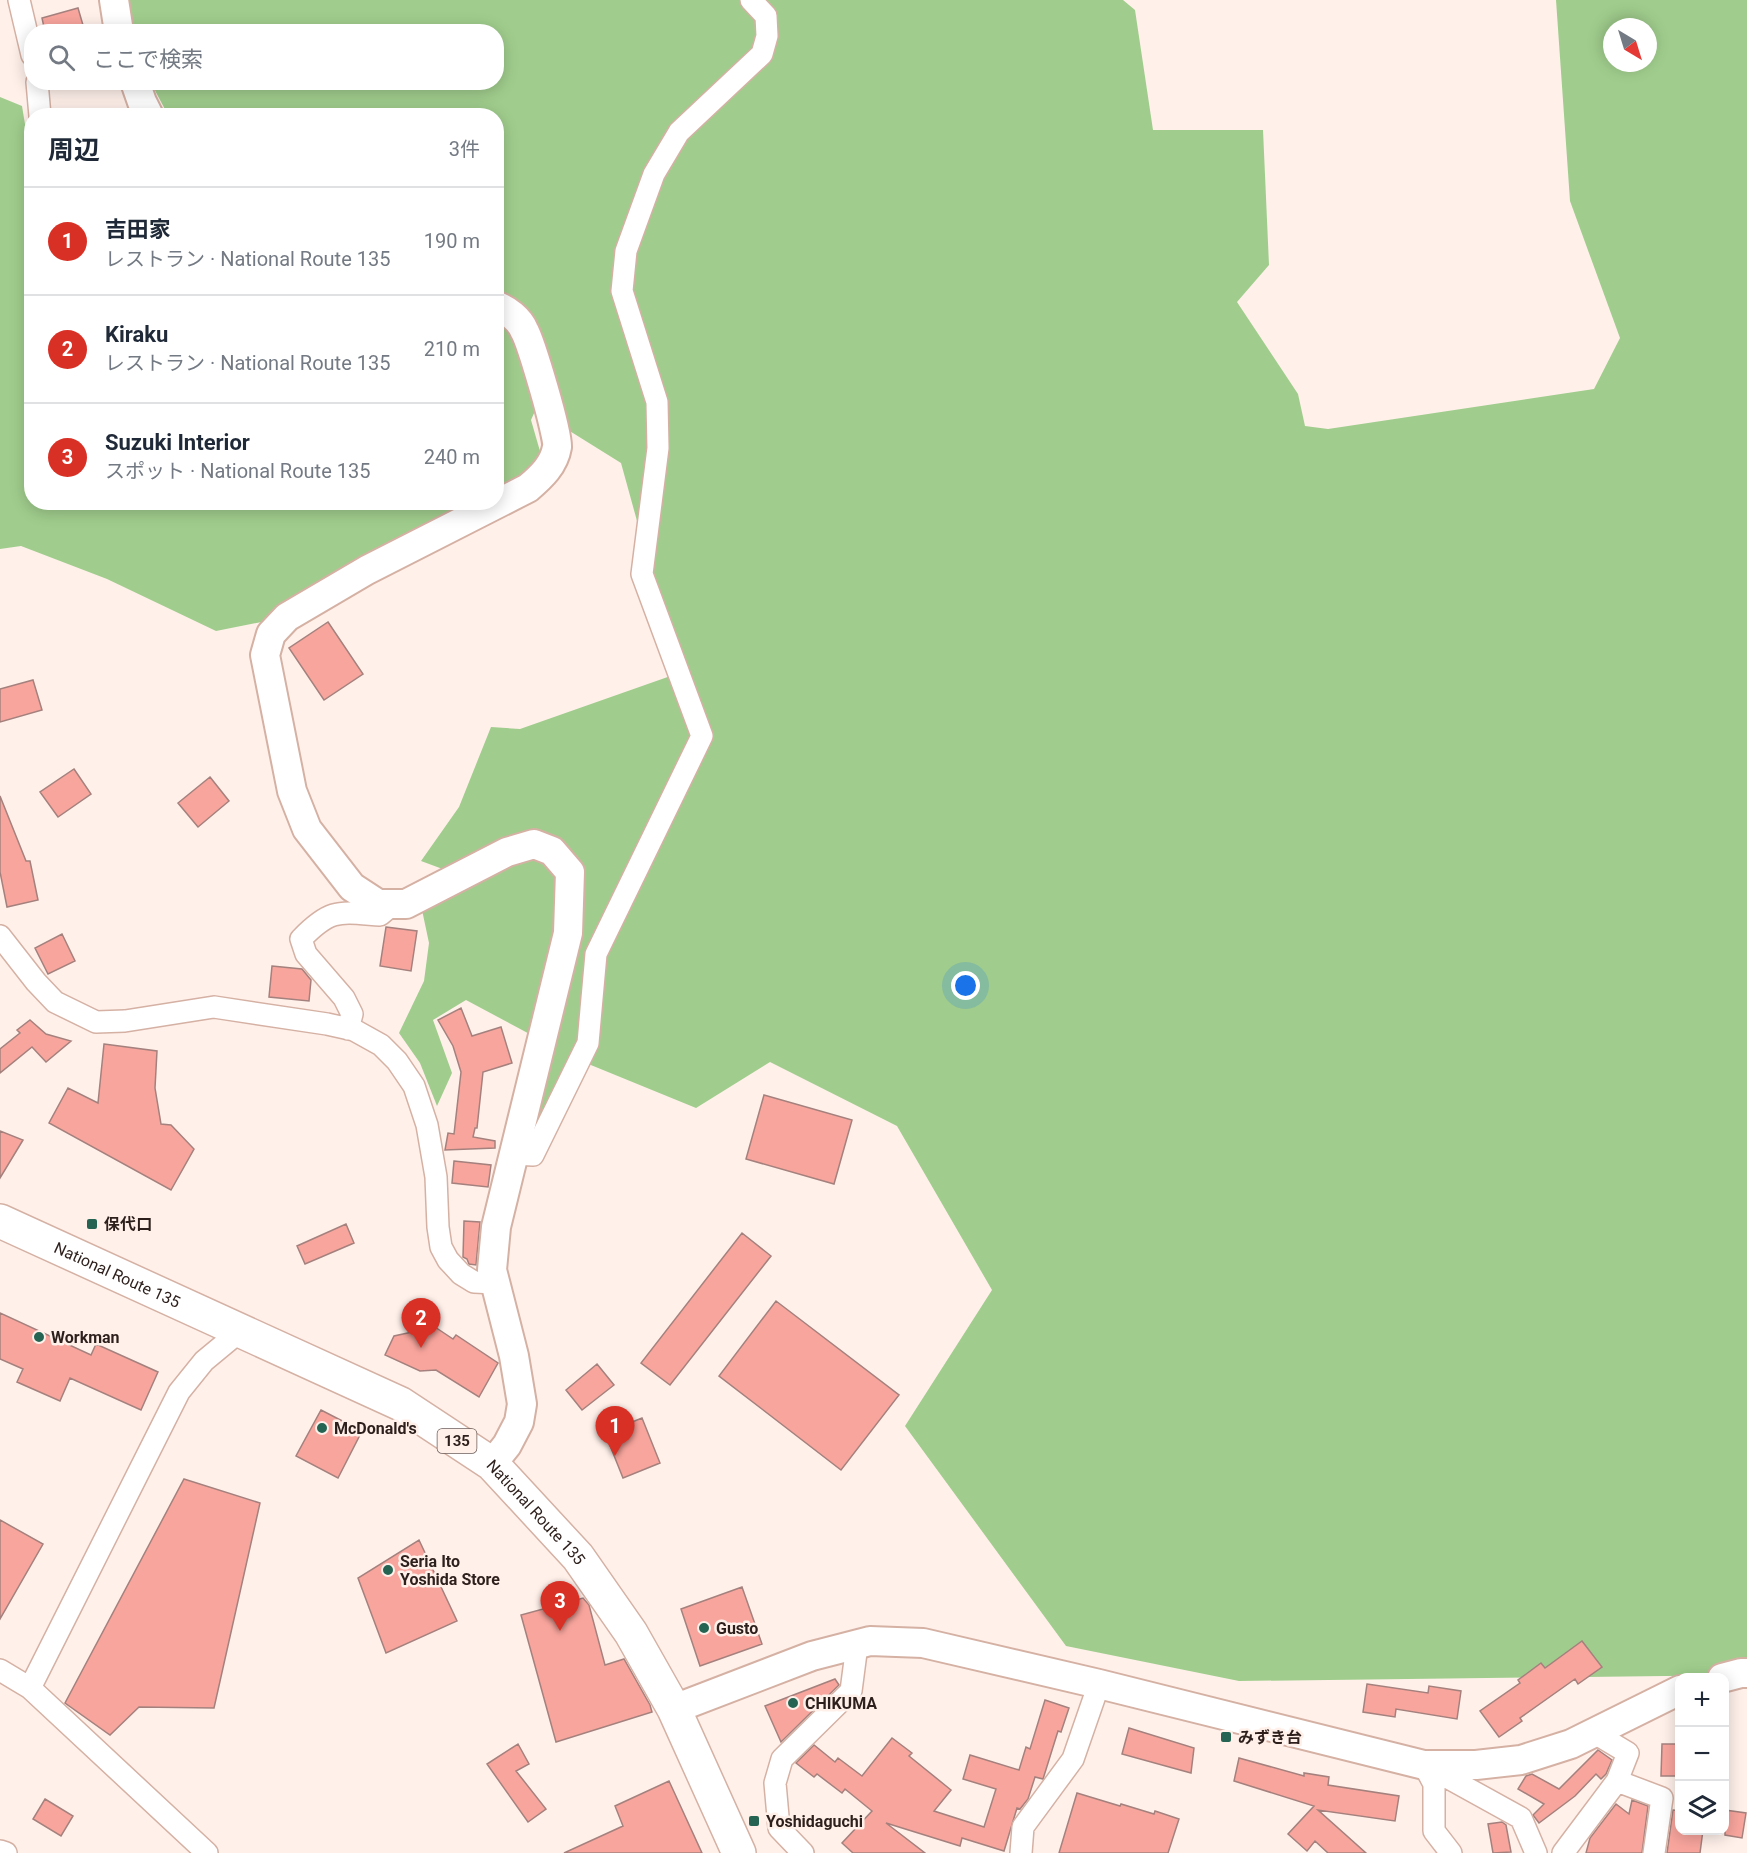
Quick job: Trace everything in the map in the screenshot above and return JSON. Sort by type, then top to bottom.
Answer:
[{"type":"highway","name":"National Route 135","points":[[0,1221],[401,1404],[492,1464],[578,1557],[631,1633],[674,1708],[739,1853]]},
{"type":"street","points":[[19,0],[25,24]]},
{"type":"street","points":[[114,0],[118,24]]},
{"type":"street","points":[[513,1154],[533,1155],[588,1043],[596,954],[702,736],[642,574],[658,448],[657,402],[622,291],[626,251],[654,174],[679,132],[762,54],[767,36],[766,16],[751,0]]},
{"type":"street","points":[[38,90],[39,108]]},
{"type":"street","points":[[137,90],[145,108]]},
{"type":"street","points":[[504,308],[524,328],[544,391],[557,446],[546,472],[528,488],[504,500]]},
{"type":"street","points":[[485,510],[367,570],[287,617],[271,634],[265,655],[292,791],[307,829],[352,887],[378,904],[406,904],[507,852],[534,844],[552,851],[570,872],[568,933],[496,1227],[492,1270],[514,1356],[522,1404],[519,1422],[507,1444],[492,1464]]},
{"type":"street","points":[[348,1029],[352,1014],[344,998],[306,954],[301,939],[329,915],[343,913],[380,915],[393,904]]},
{"type":"street","points":[[0,936],[55,1002],[96,1022],[124,1021],[214,1007],[327,1024],[348,1029],[381,1045],[397,1062],[414,1086],[426,1125],[436,1177],[441,1247],[448,1260],[461,1274],[474,1282],[495,1283]]},
{"type":"street","points":[[30,1688],[178,1392],[204,1361],[239,1332]]},
{"type":"street","points":[[674,1708],[812,1656],[870,1641],[923,1643],[1099,1684],[1424,1765],[1476,1765],[1521,1760],[1571,1744],[1675,1692]]},
{"type":"street","points":[[803,1853],[779,1828],[775,1783],[782,1759],[851,1691],[857,1645]]},
{"type":"street","points":[[0,1670],[30,1688],[207,1853]]},
{"type":"street","points":[[1729,1676],[1747,1673]]},
{"type":"street","points":[[1021,1853],[1023,1827],[1073,1759],[1099,1684]]},
{"type":"street","points":[[1563,1853],[1617,1781],[1628,1753],[1593,1732]]},
{"type":"street","points":[[1424,1765],[1434,1784],[1434,1831],[1451,1853]]},
{"type":"street","points":[[1424,1765],[1521,1818],[1536,1853]]},
{"type":"street","points":[[1617,1781],[1662,1798],[1654,1853]]},
{"type":"street","points":[[0,1851],[6,1853]]},
{"type":"green space","points":[[120,0],[1123,0],[1135,10],[1153,130],[1263,130],[1269,265],[1237,302],[1298,394],[1305,426],[1328,429],[1594,389],[1620,338],[1570,201],[1556,0],[1747,0],[1747,1675],[1675,1673],[1675,1676],[1239,1681],[1066,1646],[905,1426],[992,1290],[897,1126],[770,1062],[696,1108],[581,1061],[554,1111],[535,1125],[552,1046],[466,1000],[433,1020],[452,1073],[437,1106],[420,1063],[399,1033],[424,981],[429,943],[422,910],[448,871],[421,861],[459,807],[491,727],[520,729],[679,673],[621,463],[552,420],[544,391],[531,420],[546,472],[504,497],[504,108],[164,108],[155,90],[504,90],[504,24],[122,24]]},
{"type":"green space","points":[[0,97],[22,106],[24,118],[24,510],[480,510],[287,617],[216,631],[107,579],[21,546],[0,549]]},
{"type":"building","points":[[78,8],[83,24],[43,24],[42,18]]},
{"type":"building","points":[[328,622],[363,674],[324,700],[289,648]]},
{"type":"building","points":[[33,680],[42,710],[0,722],[0,689]]},
{"type":"building","points":[[74,769],[91,794],[58,817],[40,792]]},
{"type":"building","points":[[210,777],[229,801],[198,827],[178,803]]},
{"type":"building","points":[[0,796],[26,861],[30,861],[38,900],[7,907],[0,872]]},
{"type":"building","points":[[386,927],[417,931],[411,971],[380,966]]},
{"type":"building","points":[[62,934],[75,961],[48,974],[35,948]]},
{"type":"building","points":[[272,966],[302,969],[311,980],[309,1001],[269,997]]},
{"type":"building","points":[[461,1008],[472,1036],[501,1027],[512,1063],[483,1072],[477,1128],[475,1128],[473,1137],[495,1141],[495,1148],[445,1150],[448,1133],[454,1134],[461,1072],[453,1046],[438,1020]]},
{"type":"building","points":[[30,1020],[46,1034],[71,1041],[46,1062],[32,1047],[0,1073],[0,1049],[20,1033],[17,1030]]},
{"type":"building","points":[[104,1044],[157,1051],[155,1088],[161,1124],[171,1125],[194,1149],[171,1190],[49,1123],[68,1088],[98,1103]]},
{"type":"building","points":[[764,1095],[852,1120],[834,1184],[746,1159]]},
{"type":"building","points":[[0,1131],[23,1140],[0,1178]]},
{"type":"building","points":[[454,1161],[491,1165],[488,1187],[452,1183]]},
{"type":"building","points":[[464,1221],[480,1222],[476,1265],[469,1264],[463,1257]]},
{"type":"building","points":[[346,1224],[354,1243],[305,1264],[297,1246]]},
{"type":"building","points":[[742,1233],[771,1256],[670,1385],[641,1363]]},
{"type":"building","points":[[776,1301],[899,1395],[841,1470],[719,1376]]},
{"type":"building","points":[[0,1313],[91,1355],[96,1344],[158,1372],[141,1410],[70,1378],[60,1401],[17,1382],[23,1369],[0,1359]]},
{"type":"building","points":[[435,1327],[453,1339],[456,1335],[498,1363],[479,1397],[436,1370],[420,1371],[385,1355],[394,1336]]},
{"type":"building","points":[[597,1364],[614,1385],[582,1410],[566,1390]]},
{"type":"building","points":[[321,1410],[362,1431],[338,1478],[296,1456]]},
{"type":"building","points":[[642,1418],[660,1463],[623,1478],[605,1433]]},
{"type":"building","points":[[184,1479],[260,1503],[214,1708],[139,1707],[110,1735],[65,1703]]},
{"type":"building","points":[[0,1520],[43,1544],[0,1619]]},
{"type":"building","points":[[419,1540],[457,1621],[386,1653],[358,1578]]},
{"type":"building","points":[[742,1587],[762,1644],[700,1666],[681,1609]]},
{"type":"building","points":[[583,1598],[589,1605],[605,1665],[624,1659],[652,1712],[556,1742],[521,1615]]},
{"type":"building","points":[[1582,1641],[1602,1667],[1578,1684],[1575,1679],[1520,1718],[1522,1721],[1499,1737],[1480,1711],[1520,1683],[1518,1680],[1541,1663],[1545,1668]]},
{"type":"building","points":[[835,1679],[839,1685],[781,1742],[765,1706]]},
{"type":"building","points":[[1367,1684],[1428,1693],[1429,1686],[1461,1691],[1457,1719],[1396,1709],[1395,1717],[1363,1712]]},
{"type":"building","points":[[1045,1700],[1069,1708],[1061,1732],[1058,1731],[1043,1779],[1035,1777],[1028,1799],[1020,1809],[1017,1808],[1004,1851],[962,1838],[960,1846],[886,1823],[925,1853],[853,1853],[842,1843],[872,1811],[845,1789],[842,1793],[817,1774],[814,1777],[796,1763],[814,1745],[835,1762],[838,1758],[862,1776],[892,1738],[912,1753],[909,1756],[951,1790],[934,1811],[984,1827],[996,1789],[963,1779],[970,1755],[1019,1770],[1026,1747],[1030,1749]]},
{"type":"building","points":[[1129,1728],[1194,1748],[1191,1773],[1122,1754]]},
{"type":"building","points":[[518,1744],[529,1764],[516,1771],[546,1809],[528,1822],[487,1764]]},
{"type":"building","points":[[1662,1744],[1675,1744],[1675,1776],[1661,1776]]},
{"type":"building","points":[[1598,1750],[1612,1760],[1606,1774],[1601,1779],[1596,1774],[1575,1796],[1539,1823],[1533,1815],[1544,1804],[1518,1789],[1526,1776],[1532,1774],[1559,1789]]},
{"type":"building","points":[[1239,1758],[1304,1776],[1304,1773],[1329,1777],[1328,1785],[1399,1796],[1395,1821],[1318,1810],[1366,1853],[1328,1853],[1315,1841],[1307,1851],[1288,1834],[1314,1806],[1234,1781]]},
{"type":"building","points":[[669,1781],[702,1853],[564,1853],[623,1826],[615,1806]]},
{"type":"building","points":[[1077,1793],[1120,1806],[1121,1804],[1154,1814],[1155,1811],[1179,1819],[1168,1853],[1059,1853]]},
{"type":"building","points":[[45,1799],[73,1816],[61,1836],[33,1819]]},
{"type":"building","points":[[1632,1800],[1648,1806],[1642,1853],[1586,1853],[1590,1838],[1616,1804],[1629,1814]]},
{"type":"building","points":[[1673,1810],[1675,1810],[1675,1835],[1702,1835],[1700,1853],[1667,1853]]},
{"type":"building","points":[[1729,1811],[1746,1813],[1742,1838],[1725,1835],[1729,1835]]},
{"type":"building","points":[[1502,1822],[1506,1825],[1511,1852],[1493,1853],[1488,1824]]},
{"type":"place","name":"保代口","points":[[92,1224]]},
{"type":"place","name":"Workman","points":[[39,1337]]},
{"type":"place","name":"Kiraku","points":[[421,1348]]},
{"type":"place","name":"McDonald's","points":[[322,1428]]},
{"type":"place","name":"吉田家","points":[[615,1456]]},
{"type":"place","name":"Seria Ito Yoshida Store","points":[[388,1570]]},
{"type":"place","name":"Gusto","points":[[704,1628]]},
{"type":"place","name":"Suzuki Interior","points":[[560,1631]]},
{"type":"place","name":"CHIKUMA","points":[[793,1703]]},
{"type":"place","name":"みずき台","points":[[1226,1737]]},
{"type":"place","name":"Yoshidaguchi","points":[[754,1821]]}]
